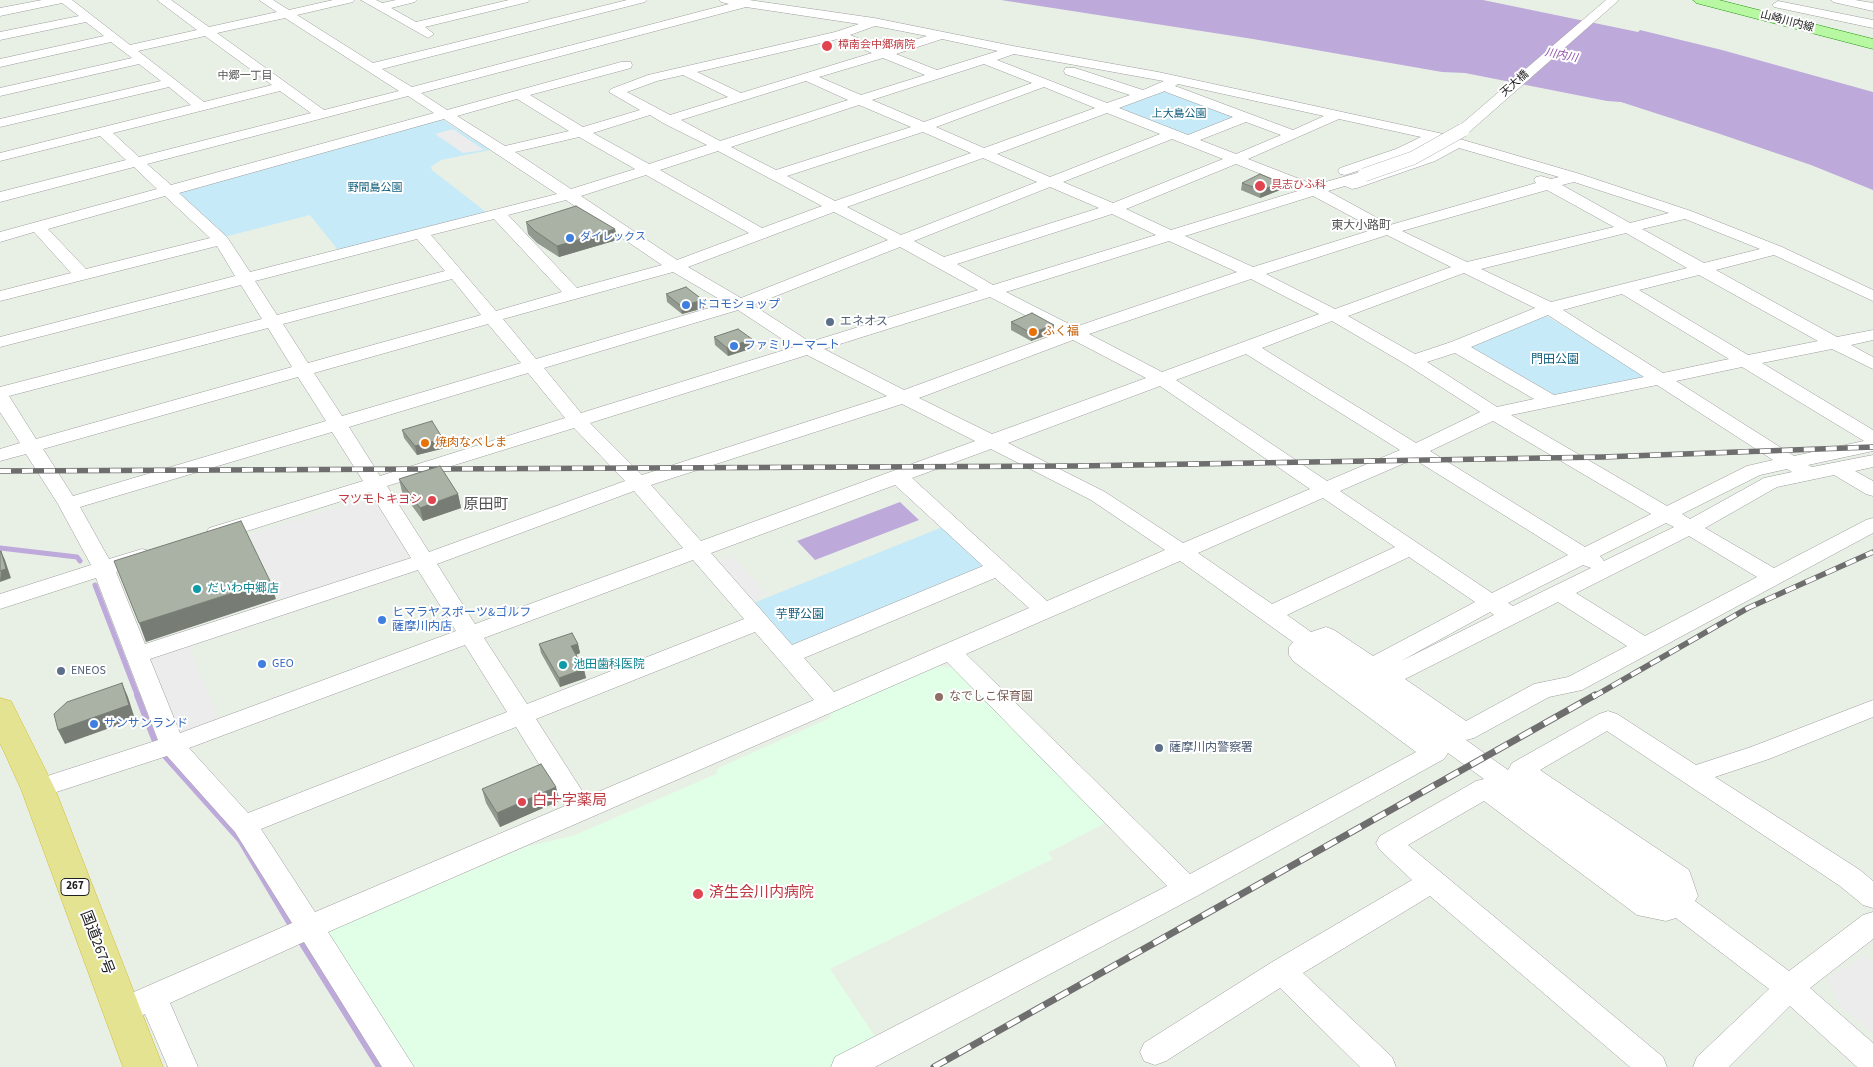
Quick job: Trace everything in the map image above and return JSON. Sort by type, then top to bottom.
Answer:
[{"type":"highway","name":"国道267号","points":[[0,709],[138,1005],[143,1067]]},
{"type":"main road","name":"山崎川内線","points":[[1708,1],[1873,44]]},
{"type":"street","points":[[0,12],[60,0]]},
{"type":"street","points":[[65,0],[140,60],[202,106]]},
{"type":"street","points":[[163,0],[321,114]]},
{"type":"street","points":[[265,0],[374,67],[409,92],[503,151],[676,266],[808,348],[1098,496],[1181,551],[1677,903],[1789,988],[1873,1062]]},
{"type":"street","points":[[128,49],[348,0]]},
{"type":"street","points":[[367,0],[416,26],[449,47]]},
{"type":"street","points":[[381,7],[412,0]]},
{"type":"street","points":[[416,26],[524,0]]},
{"type":"street","points":[[374,67],[641,0]]},
{"type":"street","points":[[725,0],[874,22],[1030,52],[1170,83],[1338,114],[1434,136],[1461,136],[1873,364]]},
{"type":"street","name":"天大橋","points":[[1461,136],[1613,0]]},
{"type":"street","points":[[1837,0],[1867,4]]},
{"type":"street","points":[[0,197],[746,3]]},
{"type":"street","points":[[1778,5],[1873,24]]},
{"type":"street","points":[[0,36],[88,18]]},
{"type":"street","points":[[874,22],[839,35],[653,78],[616,92],[899,241],[943,262],[991,291],[1162,378],[1511,616]]},
{"type":"street","points":[[839,35],[937,75]]},
{"type":"street","points":[[668,120],[943,35]]},
{"type":"street","points":[[0,63],[113,38]]},
{"type":"street","points":[[588,44],[653,78]]},
{"type":"street","points":[[0,342],[569,195],[1013,50]]},
{"type":"street","points":[[1030,52],[1035,57],[1065,69],[1142,94]]},
{"type":"street","points":[[984,59],[1313,190],[1388,230],[1466,266],[1549,308],[1809,474]]},
{"type":"street","points":[[0,92],[140,60]]},
{"type":"street","points":[[0,237],[626,65]]},
{"type":"street","points":[[683,70],[740,98]]},
{"type":"street","points":[[807,77],[1170,234],[1332,314],[1413,361],[1494,413],[1774,577]]},
{"type":"street","points":[[0,123],[171,82]]},
{"type":"street","points":[[775,175],[924,127],[1043,83]]},
{"type":"street","points":[[0,455],[676,266],[835,206],[986,153],[1170,83],[1245,117],[1294,135]]},
{"type":"street","points":[[0,157],[283,86]]},
{"type":"street","points":[[520,95],[647,170],[762,234]]},
{"type":"street","points":[[503,151],[581,132],[650,110]]},
{"type":"street","points":[[943,262],[1114,209],[1234,158],[1294,135],[1338,114]]},
{"type":"street","points":[[1187,140],[1245,117]]},
{"type":"street","points":[[104,131],[134,162],[221,240],[581,810]]},
{"type":"street","points":[[68,504],[740,304],[1172,134]]},
{"type":"street","points":[[1313,190],[1434,136]]},
{"type":"street","points":[[197,539],[1364,175],[1414,158],[1461,136]]},
{"type":"street","points":[[1313,190],[1391,173],[1430,158],[1461,136]]},
{"type":"street","points":[[1491,152],[1575,177],[1686,214],[1776,250],[1873,296]]},
{"type":"street","points":[[136,655],[424,560],[638,483],[903,397],[1076,333],[1252,273],[1388,230],[1575,177]]},
{"type":"street","points":[[497,213],[574,294]]},
{"type":"street","points":[[38,789],[165,747],[1466,266],[1686,214]]},
{"type":"street","points":[[38,227],[83,276]]},
{"type":"street","points":[[420,233],[456,273],[577,420],[638,483],[830,703]]},
{"type":"street","points":[[0,296],[221,240]]},
{"type":"street","points":[[1413,361],[1457,346],[1549,308],[1776,250]]},
{"type":"street","points":[[399,1067],[301,931],[244,825],[165,747],[136,655],[104,569],[68,504],[0,395],[456,273]]},
{"type":"street","points":[[1625,289],[1873,438]]},
{"type":"street","points":[[183,1067],[138,1005],[301,931],[1415,451],[1494,413],[1873,335]]},
{"type":"street","points":[[1457,346],[1551,401]]},
{"type":"street","points":[[1248,347],[1605,569]]},
{"type":"street","points":[[1380,672],[1492,602],[1754,470],[1873,446]]},
{"type":"street","points":[[1380,672],[1511,616],[1689,528],[1771,482],[1873,461]]},
{"type":"street","points":[[1837,468],[1873,490]]},
{"type":"street","points":[[897,476],[1044,610]]},
{"type":"street","points":[[846,1067],[1187,888],[1435,753],[1301,656],[1301,647],[1309,642],[1326,635],[1465,732],[1543,690],[1574,684],[1873,524]]},
{"type":"street","points":[[1270,614],[1411,548]]},
{"type":"street","points":[[0,602],[160,551]]},
{"type":"street","points":[[789,655],[998,568]]},
{"type":"street","points":[[1558,592],[1644,646]]},
{"type":"street","points":[[244,825],[760,622]]},
{"type":"street","points":[[950,651],[1187,888]]},
{"type":"street","points":[[1693,775],[1760,753],[1873,708]]},
{"type":"street","points":[[1652,1067],[1432,882],[1389,843],[1485,788],[1647,907],[1666,910],[1684,896],[1679,878],[1521,770],[1608,720],[1850,878],[1873,896]]},
{"type":"street","points":[[1155,1052],[1282,971],[1432,882]]},
{"type":"street","points":[[1708,1067],[1789,988],[1873,923]]},
{"type":"street","points":[[1282,971],[1381,1067]]},
{"type":"shaded area","points":[[453,129],[484,150],[463,153],[435,134]]},
{"type":"shaded area","points":[[364,498],[373,499],[409,554],[404,559],[281,601],[249,535]]},
{"type":"shaded area","points":[[732,556],[767,594],[750,601],[715,562]]},
{"type":"shaded area","points":[[187,643],[219,720],[181,734],[174,732],[146,661],[151,655]]},
{"type":"shaded area","name":"済生会川内病院","points":[[937,666],[953,668],[1107,822],[1048,853],[1053,859],[830,969],[878,1041],[830,1067],[409,1067],[326,937],[331,930],[526,847],[575,835],[716,774],[718,768],[830,718],[832,710]]},
{"type":"shaded area","points":[[1865,956],[1873,962],[1873,1034],[1841,1007],[1827,978]]},
{"type":"green space","name":"上大島公園","points":[[1165,90],[1238,117],[1187,137],[1115,108]]},
{"type":"green space","name":"野間島公園","points":[[440,118],[490,150],[441,160],[431,167],[432,170],[486,212],[338,250],[310,215],[224,237],[176,192]]},
{"type":"green space","name":"門田公園","points":[[1545,315],[1647,376],[1550,396],[1465,347]]},
{"type":"green space","name":"芋野公園","points":[[945,526],[987,564],[789,647],[751,604]]},
{"type":"water","name":"川内川","points":[[1001,0],[1483,0],[1638,32],[1640,30],[1722,50],[1873,92],[1873,190],[1811,165],[1621,102],[1607,101],[1465,73],[1442,72],[1253,39]]},
{"type":"water","points":[[900,502],[919,520],[815,560],[797,541]]},
{"type":"building","points":[[1260,174],[1281,183],[1261,190],[1242,183]]},
{"type":"building","points":[[576,206],[615,229],[557,246],[535,231],[526,222]]},
{"type":"building","points":[[686,287],[703,300],[681,306],[666,294]]},
{"type":"building","points":[[1032,313],[1054,325],[1031,333],[1011,322]]},
{"type":"building","points":[[738,329],[752,339],[727,348],[714,337]]},
{"type":"building","points":[[432,421],[443,439],[415,446],[402,430]]},
{"type":"building","points":[[440,466],[458,494],[420,508],[399,479]]},
{"type":"building","name":"だいわ中郷店","points":[[241,521],[270,581],[139,623],[114,561]]},
{"type":"building","points":[[0,552],[6,569],[0,571]]},
{"type":"building","name":"池田歯科医院","points":[[572,633],[578,644],[571,646],[584,669],[559,678],[539,644]]},
{"type":"building","points":[[122,683],[129,705],[58,730],[54,714],[67,702]]},
{"type":"building","points":[[541,764],[556,787],[497,813],[482,789]]},
{"type":"waterway","points":[[0,548],[77,557],[80,561]]},
{"type":"waterway","points":[[95,585],[138,697]]},
{"type":"waterway","points":[[137,695],[154,739],[164,755],[240,840],[293,929]]},
{"type":"waterway","points":[[299,939],[379,1067]]},
{"type":"railway","points":[[0,471],[1077,466],[1603,457],[1873,447]]},
{"type":"railway","points":[[1593,697],[1748,608],[1873,552]]},
{"type":"railway","points":[[934,1067],[1595,695]]},
{"type":"place","name":"樟南会中郷病院","points":[[827,46]]},
{"type":"place","name":"具志ひふ科","points":[[1260,186]]},
{"type":"place","name":"ダイレックス","points":[[570,238]]},
{"type":"place","name":"ドコモショップ","points":[[686,305]]},
{"type":"place","name":"エネオス","points":[[830,322]]},
{"type":"place","name":"ふく福","points":[[1033,332]]},
{"type":"place","name":"ファミリーマート","points":[[734,346]]},
{"type":"place","name":"焼肉なべしま","points":[[425,443]]},
{"type":"place","name":"マツモトキヨシ","points":[[432,500]]},
{"type":"place","name":"だいわ中郷店","points":[[197,589]]},
{"type":"place","name":"ヒマラヤスポーツ&ゴルフ 薩摩川内店","points":[[382,620]]},
{"type":"place","name":"GEO","points":[[262,664]]},
{"type":"place","name":"池田歯科医院","points":[[563,665]]},
{"type":"place","name":"ENEOS","points":[[61,671]]},
{"type":"place","name":"なでしこ保育園","points":[[939,697]]},
{"type":"place","name":"サンサンランド","points":[[94,724]]},
{"type":"place","name":"薩摩川内警察署","points":[[1159,748]]},
{"type":"place","name":"白十字薬局","points":[[522,802]]},
{"type":"place","name":"済生会川内病院","points":[[698,894]]},
{"type":"district","name":"中郷一丁目","points":[[245,77]]},
{"type":"district","name":"東大小路町","points":[[1361,226]]},
{"type":"district","name":"原田町","points":[[486,506]]}]
